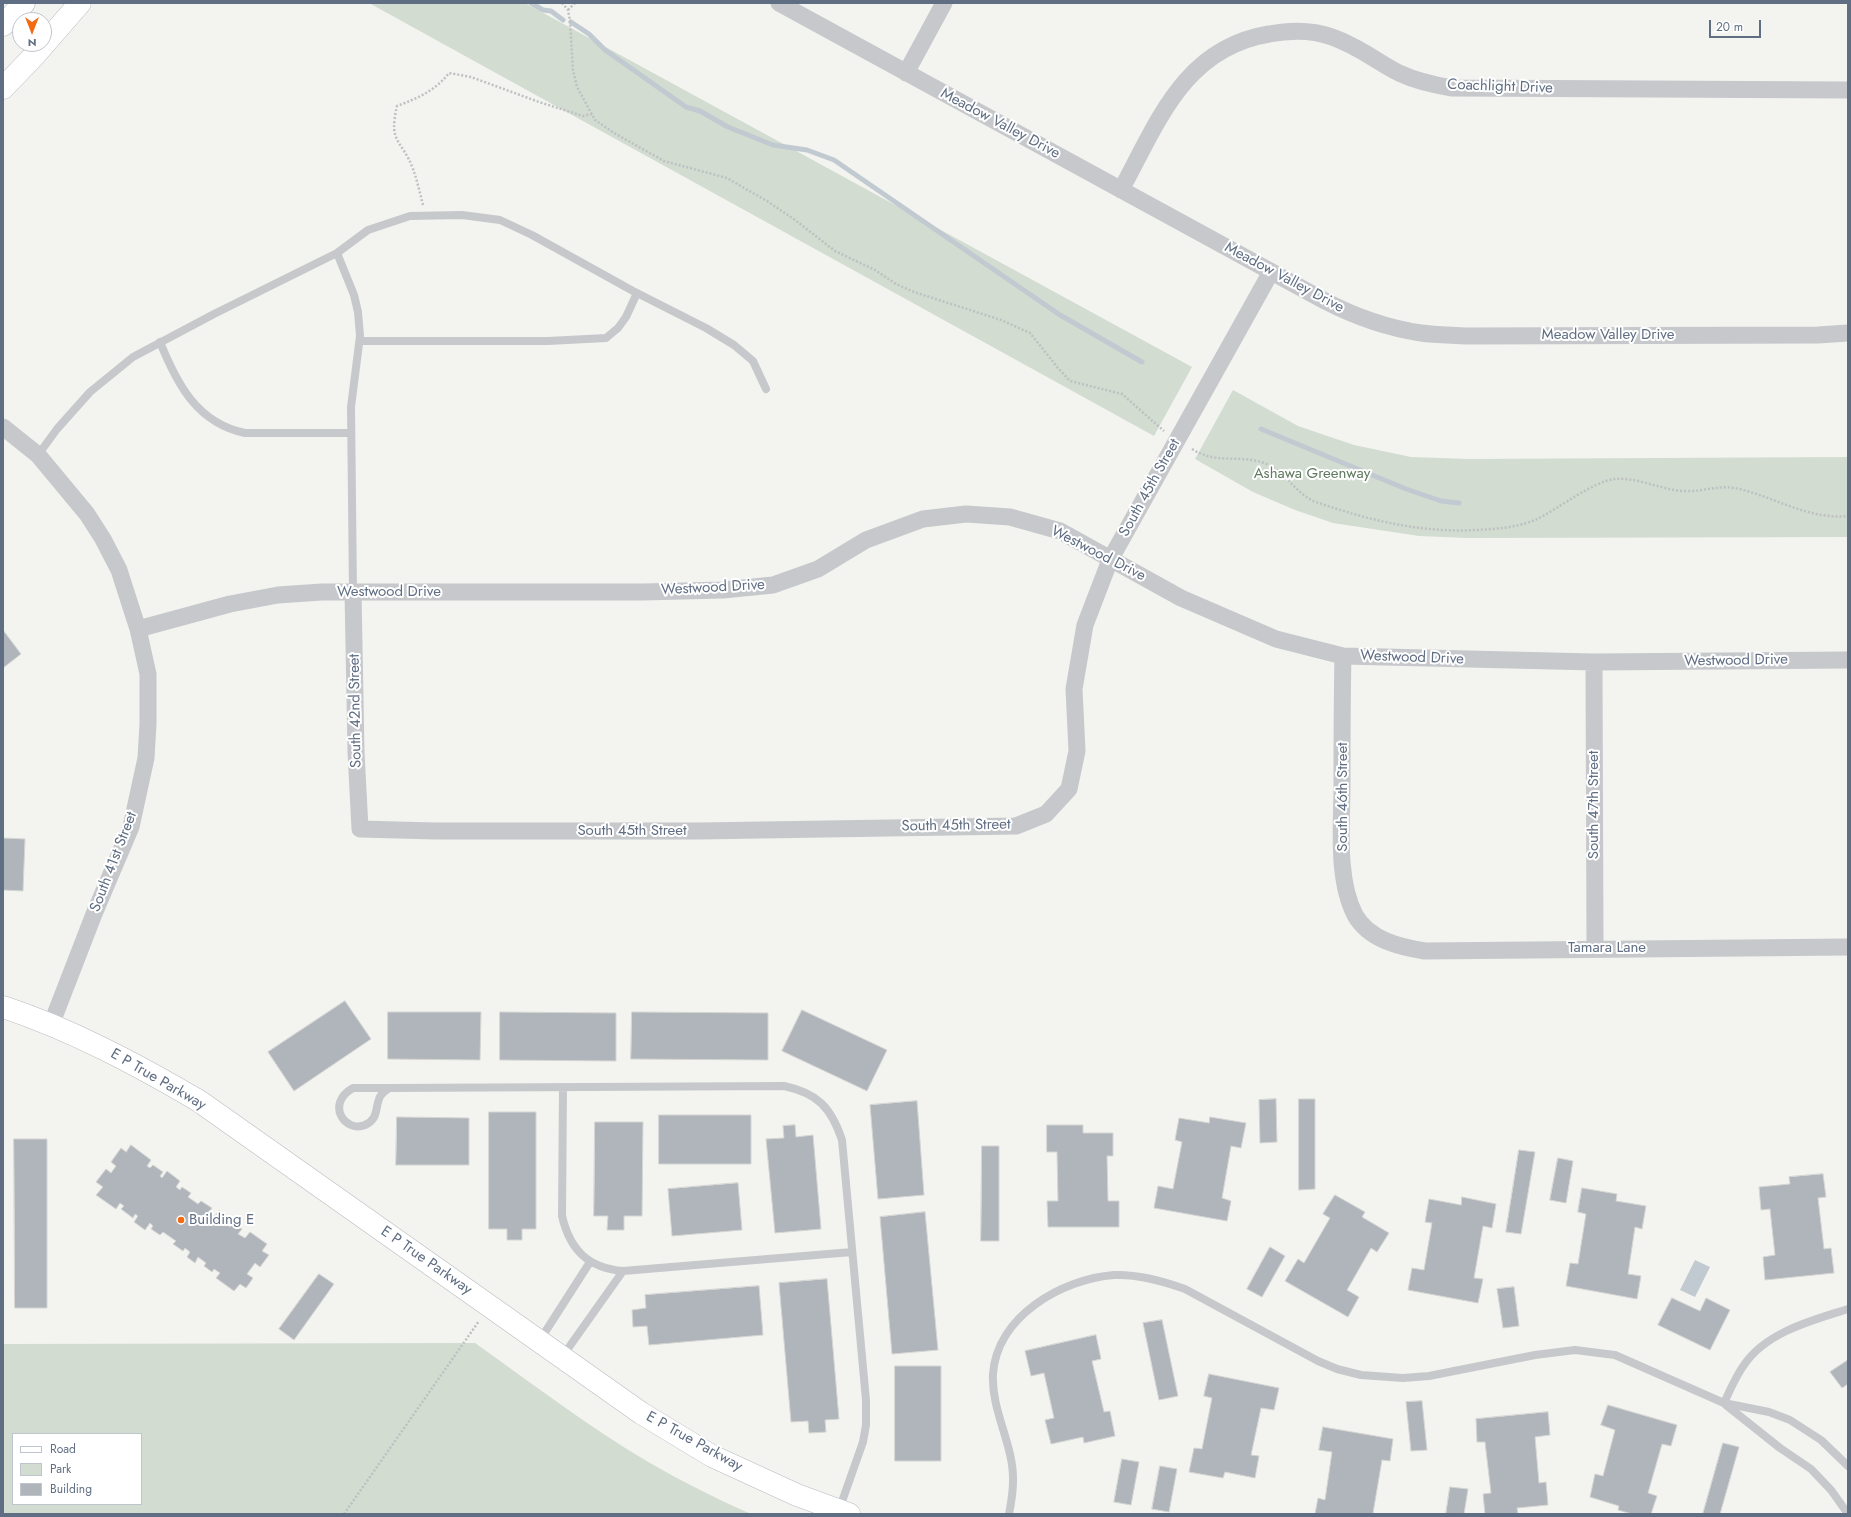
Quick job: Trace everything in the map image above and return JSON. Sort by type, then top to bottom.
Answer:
[{"type":"main road","points":[[3,25],[24,3]]},
{"type":"main road","points":[[3,88],[33,57],[80,3]]},
{"type":"main road","name":"E P True Parkway","points":[[3,1008],[51,1025],[150,1072],[199,1101],[641,1413],[712,1456],[797,1495],[844,1512]]},
{"type":"street","name":"Meadow Valley Drive","points":[[779,3],[1271,272],[1354,316],[1386,326],[1422,334],[1468,336],[1818,335],[1848,333]]},
{"type":"street","points":[[906,73],[944,3]]},
{"type":"street","name":"Coachlight Drive","points":[[1121,190],[1176,91],[1192,73],[1210,58],[1233,44],[1257,36],[1282,32],[1308,32],[1331,36],[1355,46],[1399,73],[1424,83],[1452,88],[1848,90]]},
{"type":"street","name":"South 45th Street","points":[[360,829],[436,831],[699,831],[1016,826],[1046,814],[1069,789],[1077,751],[1074,689],[1085,625],[1110,560],[1271,272]]},
{"type":"street","name":"South 41st Street","points":[[3,427],[38,455],[87,514],[103,539],[118,570],[138,629],[148,674],[146,758],[131,827],[94,914],[51,1025]]},
{"type":"street","name":"Westwood Drive","points":[[138,629],[230,604],[278,595],[322,592],[650,592],[723,590],[772,585],[818,569],[866,540],[923,518],[966,514],[1010,517],[1060,531],[1181,598],[1276,639],[1343,656],[1594,662],[1848,660]]},
{"type":"street","name":"South 42nd Street","points":[[353,592],[356,752],[360,829]]},
{"type":"street","name":"South 46th Street","points":[[1343,656],[1342,849],[1345,886],[1356,916],[1370,932]]},
{"type":"street","name":"South 47th Street","points":[[1594,662],[1594,948]]},
{"type":"street","name":"Tamara Lane","points":[[1370,932],[1400,947],[1426,951],[1594,948],[1848,947]]},
{"type":"lane","points":[[38,455],[90,392],[133,356],[337,253],[368,230],[410,216],[462,215],[500,220],[532,235],[637,293],[706,328],[734,345],[754,361],[766,388]]},
{"type":"lane","points":[[337,253],[347,275],[358,312],[360,341],[353,385],[351,433],[353,592]]},
{"type":"lane","points":[[360,341],[548,341],[606,338],[618,328],[626,317],[637,293]]},
{"type":"lane","points":[[160,342],[186,395],[214,422],[229,430],[245,433],[351,433]]},
{"type":"lane","points":[[389,1088],[383,1092],[378,1099],[377,1114],[372,1121],[364,1126],[353,1126],[344,1121],[339,1112],[339,1101],[345,1092],[353,1088],[784,1086],[801,1090],[811,1095],[827,1109],[836,1123],[842,1140],[866,1425],[844,1512]]},
{"type":"lane","points":[[563,1087],[562,1216],[566,1232],[573,1246],[590,1262],[611,1270],[623,1271],[852,1252]]},
{"type":"lane","points":[[539,1342],[590,1262]]},
{"type":"lane","points":[[561,1357],[623,1271]]},
{"type":"lane","points":[[1009,1514],[1014,1481],[1011,1461],[994,1394],[993,1374],[996,1358],[1011,1328],[1040,1302],[1071,1286],[1102,1277],[1116,1275],[1137,1276],[1164,1281],[1185,1289],[1318,1361],[1337,1369],[1361,1375],[1403,1378],[1429,1376],[1535,1355],[1576,1350],[1615,1355],[1630,1360],[1724,1403],[1769,1412],[1790,1420],[1821,1440],[1848,1466]]},
{"type":"lane","points":[[1724,1403],[1744,1364],[1761,1348],[1786,1331],[1801,1324],[1848,1309]]},
{"type":"lane","points":[[1724,1403],[1780,1448],[1811,1469],[1831,1490],[1848,1514]]},
{"type":"path","points":[[562,3],[568,10],[570,21],[572,70],[577,87],[596,120],[614,133],[664,161],[727,178],[790,216],[835,251],[875,270],[896,284],[914,292],[1001,320],[1030,334],[1070,381],[1122,394],[1148,419],[1198,453],[1209,457],[1264,463],[1283,474],[1307,499],[1376,521],[1436,531],[1504,529],[1521,525],[1555,510],[1593,487],[1615,479],[1642,482],[1682,491],[1694,491],[1718,486],[1736,488],[1813,514],[1848,516]]},
{"type":"path","points":[[568,10],[575,3]]},
{"type":"path","points":[[426,215],[413,167],[395,138],[394,120],[397,106],[425,95],[440,85],[449,73],[471,77],[539,102],[583,116],[592,114]]},
{"type":"path","points":[[344,1514],[489,1306]]},
{"type":"green space","points":[[369,3],[525,3],[1192,367],[1154,436]]},
{"type":"green space","name":"Ashawa Greenway","points":[[1233,390],[1298,426],[1354,445],[1411,457],[1468,459],[1848,457],[1848,537],[1468,538],[1419,536],[1333,523],[1295,510],[1253,492],[1195,459]]},
{"type":"green space","points":[[475,1343],[584,1420],[650,1463],[687,1484],[751,1514],[3,1514],[3,1344]]},
{"type":"shaded area","points":[[1695,1260],[1710,1267],[1695,1297],[1680,1290]]},
{"type":"building","points":[[3,630],[21,654],[3,668]]},
{"type":"building","points":[[3,838],[25,839],[23,891],[3,890]]},
{"type":"building","points":[[345,1001],[371,1039],[294,1091],[268,1052]]},
{"type":"building","points":[[802,1010],[887,1050],[867,1091],[782,1051]]},
{"type":"building","points":[[388,1012],[481,1012],[480,1060],[388,1059]]},
{"type":"building","points":[[500,1012],[616,1013],[616,1061],[500,1060]]},
{"type":"building","points":[[632,1012],[768,1013],[768,1060],[631,1059]]},
{"type":"building","points":[[1276,1099],[1277,1142],[1260,1143],[1259,1100]]},
{"type":"building","points":[[1299,1099],[1315,1099],[1315,1189],[1299,1190]]},
{"type":"building","points":[[917,1101],[924,1195],[878,1199],[870,1105]]},
{"type":"building","points":[[489,1112],[536,1112],[536,1229],[522,1229],[522,1240],[507,1240],[507,1229],[489,1229]]},
{"type":"building","points":[[659,1115],[751,1115],[751,1164],[659,1164]]},
{"type":"building","points":[[397,1117],[469,1118],[469,1165],[396,1165]]},
{"type":"building","points":[[1210,1117],[1246,1123],[1241,1148],[1231,1146],[1222,1198],[1231,1201],[1227,1221],[1154,1208],[1158,1186],[1173,1189],[1182,1142],[1175,1140],[1179,1118],[1209,1123]]},
{"type":"building","points":[[595,1122],[643,1122],[642,1216],[624,1216],[624,1230],[607,1230],[608,1216],[594,1216]]},
{"type":"building","points":[[795,1125],[796,1137],[813,1135],[821,1229],[775,1233],[766,1139],[784,1138],[783,1126]]},
{"type":"building","points":[[1047,1125],[1083,1125],[1083,1133],[1113,1133],[1113,1156],[1107,1156],[1108,1201],[1119,1201],[1119,1227],[1048,1227],[1047,1201],[1058,1201],[1057,1152],[1047,1152]]},
{"type":"building","points":[[14,1139],[47,1139],[47,1308],[15,1308]]},
{"type":"building","name":"Building E","points":[[131,1145],[151,1160],[147,1166],[150,1168],[153,1165],[163,1172],[160,1176],[162,1178],[167,1171],[180,1181],[176,1187],[180,1190],[182,1187],[191,1193],[188,1197],[198,1204],[201,1201],[212,1208],[209,1212],[215,1216],[219,1210],[229,1217],[225,1223],[230,1227],[232,1223],[242,1229],[238,1234],[245,1238],[250,1232],[267,1244],[262,1251],[269,1255],[260,1267],[255,1263],[247,1274],[253,1278],[246,1288],[240,1284],[234,1291],[216,1278],[220,1273],[214,1269],[212,1272],[204,1266],[206,1263],[198,1257],[195,1263],[187,1257],[190,1252],[185,1248],[183,1251],[173,1244],[176,1241],[163,1232],[160,1235],[151,1229],[153,1226],[150,1223],[145,1230],[134,1222],[138,1216],[135,1214],[133,1218],[121,1209],[124,1206],[120,1203],[116,1209],[96,1195],[103,1187],[96,1182],[106,1169],[111,1173],[116,1166],[111,1162],[121,1148],[126,1152]]},
{"type":"building","points":[[982,1146],[999,1146],[999,1241],[981,1241]]},
{"type":"building","points":[[1519,1150],[1535,1152],[1521,1234],[1506,1232]]},
{"type":"building","points":[[1558,1158],[1573,1161],[1566,1203],[1550,1200]]},
{"type":"building","points":[[1823,1174],[1826,1197],[1818,1198],[1824,1249],[1831,1248],[1834,1273],[1765,1280],[1763,1257],[1775,1255],[1770,1209],[1761,1210],[1759,1187],[1790,1184],[1789,1177]]},
{"type":"building","points":[[738,1183],[742,1230],[672,1236],[668,1189]]},
{"type":"building","points":[[1582,1188],[1617,1194],[1616,1201],[1646,1206],[1642,1229],[1635,1227],[1628,1274],[1641,1276],[1637,1299],[1566,1286],[1570,1263],[1578,1264],[1586,1214],[1578,1212]]},
{"type":"building","points":[[1335,1195],[1365,1212],[1362,1217],[1389,1233],[1377,1252],[1371,1248],[1347,1290],[1359,1297],[1348,1317],[1285,1281],[1298,1259],[1304,1263],[1330,1218],[1323,1214]]},
{"type":"building","points":[[1462,1197],[1496,1204],[1492,1228],[1483,1226],[1474,1278],[1483,1279],[1478,1303],[1408,1290],[1412,1268],[1424,1270],[1432,1223],[1425,1222],[1429,1199],[1461,1205]]},
{"type":"building","points":[[925,1212],[938,1350],[892,1354],[880,1217]]},
{"type":"building","points":[[1270,1247],[1285,1256],[1262,1297],[1247,1289]]},
{"type":"building","points":[[319,1274],[334,1284],[294,1340],[279,1329]]},
{"type":"building","points":[[827,1279],[839,1419],[825,1420],[826,1432],[809,1433],[808,1421],[791,1422],[779,1283]]},
{"type":"building","points":[[759,1286],[763,1335],[649,1345],[647,1326],[633,1327],[632,1310],[646,1308],[645,1295]]},
{"type":"building","points":[[1514,1287],[1519,1326],[1503,1328],[1497,1289]]},
{"type":"building","points":[[1672,1298],[1700,1311],[1706,1298],[1730,1310],[1710,1350],[1658,1325]]},
{"type":"building","points":[[1162,1320],[1178,1396],[1159,1400],[1143,1323]]},
{"type":"building","points":[[1096,1335],[1101,1359],[1092,1361],[1104,1412],[1110,1411],[1115,1436],[1084,1443],[1083,1437],[1051,1444],[1045,1420],[1054,1418],[1044,1373],[1031,1376],[1025,1351]]},
{"type":"building","points":[[1848,1360],[1848,1384],[1842,1388],[1830,1372]]},
{"type":"building","points":[[895,1366],[941,1366],[941,1461],[895,1461]]},
{"type":"building","points":[[1209,1374],[1279,1388],[1274,1410],[1261,1408],[1251,1455],[1259,1456],[1255,1478],[1225,1472],[1223,1478],[1189,1472],[1194,1448],[1202,1449],[1212,1398],[1204,1396]]},
{"type":"building","points":[[1422,1401],[1427,1450],[1411,1451],[1406,1402]]},
{"type":"building","points":[[1608,1405],[1677,1425],[1671,1446],[1662,1444],[1648,1493],[1657,1496],[1651,1514],[1632,1514],[1618,1510],[1619,1506],[1590,1497],[1595,1474],[1603,1476],[1615,1430],[1601,1425]]},
{"type":"building","points":[[1548,1412],[1550,1435],[1535,1437],[1539,1483],[1546,1482],[1548,1505],[1517,1508],[1518,1514],[1485,1514],[1483,1494],[1491,1493],[1485,1442],[1477,1442],[1476,1419]]},
{"type":"building","points":[[1323,1427],[1393,1439],[1390,1461],[1382,1460],[1373,1513],[1379,1514],[1315,1514],[1318,1498],[1325,1500],[1332,1452],[1319,1450]]},
{"type":"building","points":[[1723,1443],[1739,1447],[1720,1514],[1703,1514]]},
{"type":"building","points":[[1122,1459],[1139,1462],[1131,1505],[1114,1502]]},
{"type":"building","points":[[1160,1466],[1177,1469],[1169,1512],[1152,1509]]},
{"type":"building","points":[[1450,1487],[1468,1489],[1464,1514],[1446,1514]]},
{"type":"waterway","points":[[531,3],[543,10],[551,11],[563,20]]},
{"type":"waterway","points":[[571,22],[589,34],[605,50],[686,107],[700,111],[728,127],[773,145],[807,150],[834,160],[1060,315],[1142,362]]},
{"type":"waterway","points":[[1261,429],[1406,489],[1441,501],[1459,503]]},
{"type":"place","name":"Building E","points":[[181,1220]]}]
